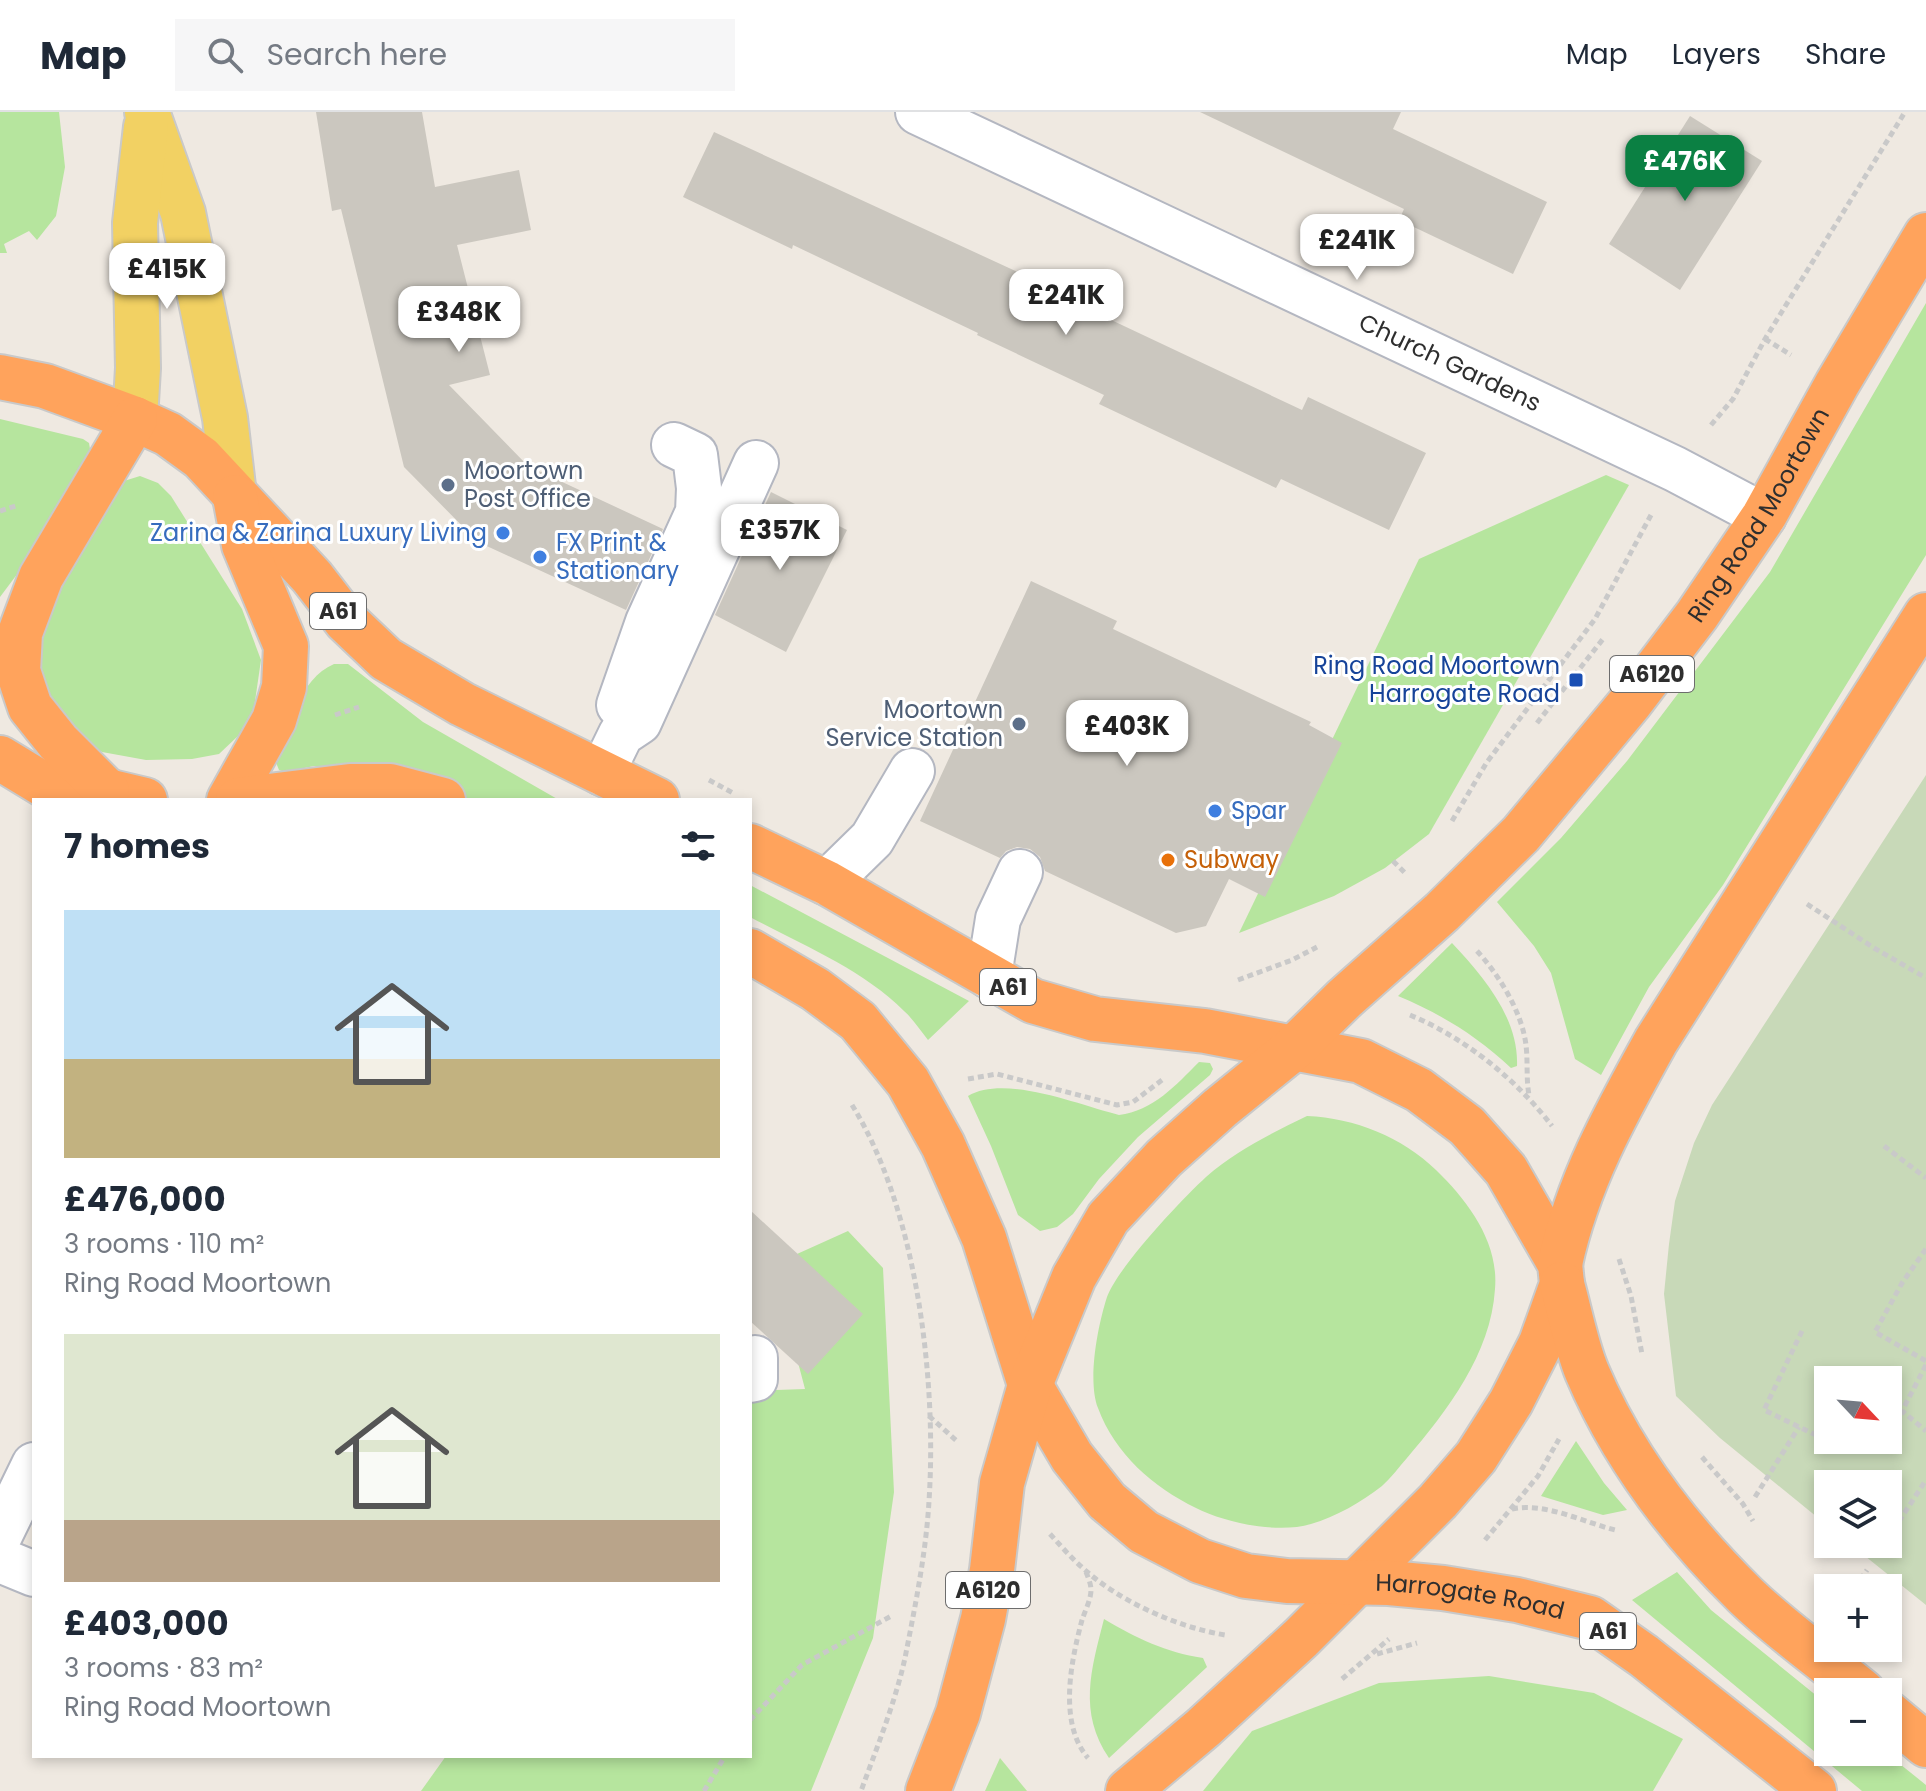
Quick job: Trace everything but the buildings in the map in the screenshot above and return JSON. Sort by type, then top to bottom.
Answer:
[{"type":"highway","name":"Ring Road Moortown","points":[[1030,1385],[1074,1277],[1108,1218],[1164,1158],[1294,1048],[1442,912],[1521,834],[1640,691],[1697,615],[1764,516],[1837,384],[1926,235]]},
{"type":"highway","points":[[0,377],[45,386],[168,434],[201,458],[234,495],[244,545],[286,646],[284,687],[274,720],[230,798]]},
{"type":"highway","points":[[126,796],[58,742],[30,707],[18,671],[20,633],[41,577],[135,419]]},
{"type":"highway","name":"A61","points":[[234,495],[312,577],[346,621],[386,659],[462,704],[653,798]]},
{"type":"highway","points":[[1128,1791],[1279,1658],[1438,1501],[1476,1457],[1511,1402],[1541,1343],[1561,1274],[1567,1227],[1585,1178],[1621,1103],[1656,1041],[1926,615]]},
{"type":"highway","points":[[0,758],[56,792],[126,796]]},
{"type":"highway","points":[[252,798],[299,791],[390,786],[435,798]]},
{"type":"highway","name":"A61","points":[[752,847],[827,883],[1033,1001],[1095,1019],[1205,1031],[1294,1048]]},
{"type":"highway","name":"Harrogate Road","points":[[752,952],[815,989],[858,1021],[908,1082],[943,1145],[984,1238],[1030,1385],[1072,1457],[1107,1501],[1144,1532],[1200,1561],[1246,1576],[1287,1581],[1443,1588],[1517,1600],[1590,1618],[1644,1656],[1814,1791]]},
{"type":"highway","points":[[1294,1048],[1361,1061],[1419,1090],[1467,1126],[1506,1170],[1561,1274],[1586,1370],[1615,1428],[1662,1502],[1683,1529],[1747,1596],[1846,1678]]},
{"type":"highway","name":"A6120","points":[[928,1791],[958,1713],[983,1619],[1002,1483],[1030,1385]]},
{"type":"highway","points":[[1902,1725],[1926,1745]]},
{"type":"main road","points":[[135,419],[138,368],[135,223],[147,114]]},
{"type":"main road","points":[[147,114],[183,213],[225,418],[234,495]]},
{"type":"street","name":"Church Gardens","points":[[918,112],[1675,469],[1764,516]]},
{"type":"street","points":[[621,734],[617,710],[648,622],[698,512],[695,455],[674,445]]},
{"type":"street","points":[[602,773],[621,734],[639,722],[756,463]]},
{"type":"street","points":[[827,883],[872,839],[912,771]]},
{"type":"street","points":[[989,976],[998,919],[1020,872]]},
{"type":"street","points":[[0,1535],[32,1469]]},
{"type":"street","points":[[0,1560],[32,1573]]},
{"type":"path","points":[[1447,829],[1487,762],[1595,619],[1691,440],[1707,429],[1733,399],[1765,339],[1905,112]]},
{"type":"path","points":[[330,720],[354,707],[364,707]]},
{"type":"path","points":[[1395,884],[1416,863]]},
{"type":"path","points":[[1806,903],[1926,978]]},
{"type":"path","points":[[1264,971],[1329,940]]},
{"type":"path","points":[[1470,943],[1487,962],[1513,1004],[1526,1043],[1529,1096]]},
{"type":"path","points":[[1399,1010],[1459,1041],[1529,1096],[1560,1136]]},
{"type":"path","points":[[958,1084],[977,1076],[997,1074],[1117,1105],[1133,1102],[1172,1070]]},
{"type":"path","points":[[851,1103],[873,1147],[898,1213],[916,1287],[926,1371],[929,1502],[904,1659],[886,1723],[861,1791]]},
{"type":"path","points":[[1884,1146],[1926,1178]]},
{"type":"path","points":[[1926,1249],[1902,1283],[1875,1332],[1926,1363],[1902,1411],[1926,1431]]},
{"type":"path","points":[[1620,1262],[1631,1296],[1644,1364]]},
{"type":"path","points":[[1802,1331],[1764,1410],[1814,1434]]},
{"type":"path","points":[[1755,1497],[1799,1427]]},
{"type":"path","points":[[1484,1541],[1538,1476],[1563,1433]]},
{"type":"path","points":[[1699,1455],[1743,1504],[1758,1528]]},
{"type":"path","points":[[1902,1517],[1926,1480]]},
{"type":"path","points":[[1512,1509],[1524,1506],[1614,1530],[1625,1529]]},
{"type":"path","points":[[1864,1574],[1867,1570]]},
{"type":"path","points":[[1091,1762],[1081,1750],[1070,1700],[1073,1657],[1091,1589],[1086,1571],[1118,1593],[1174,1620],[1209,1632],[1235,1636]]},
{"type":"path","points":[[752,1718],[802,1665],[893,1615]]},
{"type":"path","points":[[704,1791],[724,1758]]},
{"type":"green space","points":[[0,112],[59,112],[65,167],[56,216],[37,240],[29,231],[4,244],[7,253],[0,253]]},
{"type":"green space","points":[[1926,303],[1926,555],[1723,885],[1649,987],[1601,1075],[1575,1059],[1551,973],[1534,946],[1497,902],[1561,838],[1627,761],[1770,572]]},
{"type":"green space","points":[[0,419],[83,439],[89,443],[90,449],[21,569],[0,597]]},
{"type":"green space","points":[[1606,475],[1629,485],[1429,834],[1385,868],[1334,896],[1239,933],[1419,559]]},
{"type":"green space","points":[[140,476],[158,483],[171,496],[242,609],[261,660],[254,708],[238,736],[219,754],[192,759],[146,760],[102,752],[69,731],[37,682],[43,615],[109,496],[124,481]]},
{"type":"green space","points":[[334,664],[348,664],[423,722],[556,798],[465,798],[418,781],[340,767],[279,770],[275,760],[297,705],[322,671]]},
{"type":"green space","points":[[1926,775],[1926,1605],[1902,1586],[1902,1574],[1887,1574],[1867,1558],[1902,1558],[1902,1470],[1814,1470],[1814,1515],[1720,1438],[1676,1396],[1664,1294],[1675,1201],[1694,1143],[1712,1105]]},
{"type":"green space","points":[[752,886],[969,1001],[928,1040],[887,996],[831,959],[752,918]]},
{"type":"green space","points":[[1452,943],[1476,969],[1497,999],[1512,1031],[1517,1066],[1511,1068],[1458,1027],[1398,996]]},
{"type":"green space","points":[[1199,1062],[1210,1063],[1213,1069],[1210,1075],[1138,1137],[1099,1179],[1073,1214],[1057,1227],[1040,1231],[1018,1215],[968,1096],[983,1090],[1021,1090],[1119,1115],[1153,1103]]},
{"type":"green space","points":[[1307,1116],[1343,1121],[1377,1131],[1423,1158],[1459,1195],[1479,1224],[1492,1255],[1495,1289],[1492,1313],[1476,1359],[1437,1421],[1389,1480],[1366,1498],[1330,1517],[1298,1527],[1268,1527],[1237,1522],[1196,1508],[1165,1490],[1137,1467],[1114,1440],[1098,1408],[1094,1383],[1095,1352],[1107,1297],[1113,1284],[1167,1217],[1206,1177],[1230,1159]]},
{"type":"green space","points":[[848,1231],[883,1268],[894,1492],[873,1638],[811,1791],[421,1791],[445,1758],[752,1758],[752,1391],[805,1389],[784,1309],[797,1254]]},
{"type":"green space","points":[[1576,1441],[1604,1483],[1627,1510],[1603,1515],[1541,1496]]},
{"type":"green space","points":[[1677,1572],[1711,1610],[1814,1694],[1814,1751],[1632,1600]]},
{"type":"green space","points":[[1104,1619],[1152,1644],[1203,1658],[1207,1667],[1109,1758],[1099,1741],[1090,1707],[1092,1673]]},
{"type":"green space","points":[[1489,1676],[1594,1693],[1683,1739],[1653,1791],[1203,1791],[1252,1731],[1379,1683]]},
{"type":"green space","points":[[1000,1758],[1027,1791],[985,1791]]},
{"type":"green space","points":[[1832,1766],[1902,1766],[1926,1785],[1926,1791],[1862,1791]]},
{"type":"place","name":"Moortown Post Office","points":[[448,485]]},
{"type":"place","name":"Zarina & Zarina Luxury Living","points":[[503,533]]},
{"type":"place","name":"FX Print & Stationary","points":[[540,557]]},
{"type":"place","name":"Ring Road Moortown Harrogate Road","points":[[1576,680]]},
{"type":"place","name":"Moortown Service Station","points":[[1019,724]]},
{"type":"place","name":"Spar","points":[[1215,811]]},
{"type":"place","name":"Subway","points":[[1168,860]]}]
